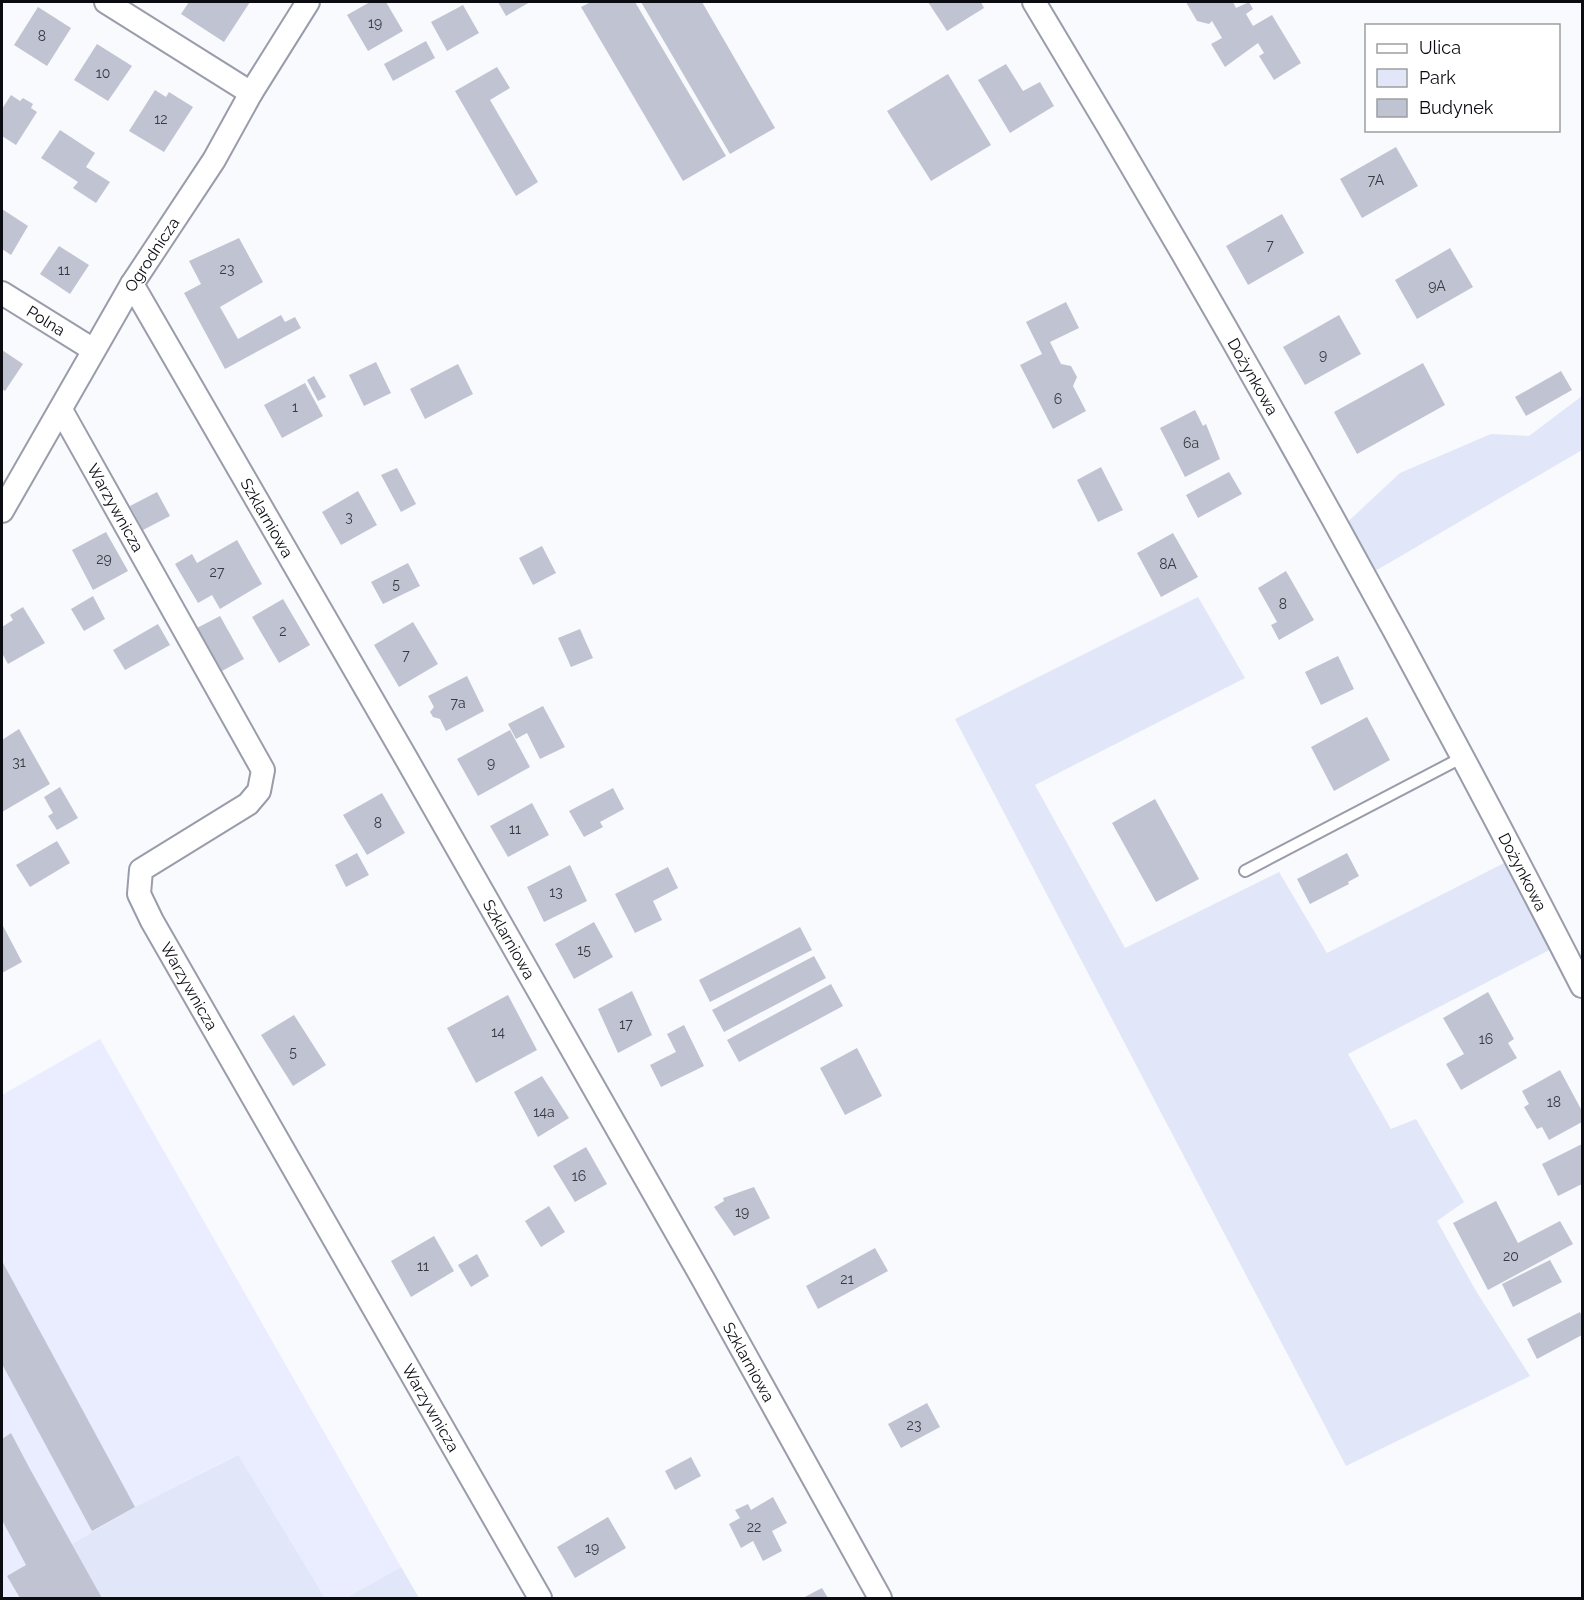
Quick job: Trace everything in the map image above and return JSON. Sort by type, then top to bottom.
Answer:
[{"type":"street","points":[[106,2],[251,93]]},
{"type":"street","name":"Ogrodnicza","points":[[2,511],[61,410],[92,349],[214,160],[251,93],[308,2]]},
{"type":"street","name":"Dożynkowa","points":[[1034,2],[1174,236],[1399,637],[1582,986]]},
{"type":"street","name":"Szklarniowa","points":[[132,284],[430,798],[703,1279],[880,1599]]},
{"type":"street","name":"Polna","points":[[2,293],[92,349]]},
{"type":"street","name":"Warzywnicza","points":[[61,410],[263,770],[259,791],[248,804],[141,870],[140,894],[158,932],[540,1599]]},
{"type":"lane","points":[[1245,871],[1463,757]]},
{"type":"shaded area","points":[[100,1039],[401,1567],[346,1598],[325,1598],[237,1455],[135,1507],[72,1544],[102,1598],[2,1598],[2,1095]]},
{"type":"green space","points":[[1582,396],[1582,450],[1365,577],[1339,530],[1400,473],[1491,434],[1529,436]]},
{"type":"green space","points":[[1198,597],[1245,678],[1035,785],[1125,948],[1279,872],[1327,953],[1516,857],[1561,944],[1348,1054],[1391,1129],[1416,1119],[1464,1202],[1437,1221],[1476,1291],[1530,1376],[1346,1466],[955,719]]},
{"type":"green space","points":[[238,1455],[325,1598],[102,1598],[72,1544],[135,1507]]},
{"type":"green space","points":[[401,1567],[419,1598],[346,1598]]},
{"type":"building","points":[[189,2],[250,2],[224,42],[181,14]]},
{"type":"building","points":[[370,2],[386,2],[403,31],[368,51],[347,15]]},
{"type":"building","points":[[498,2],[530,2],[506,16]]},
{"type":"building","points":[[591,2],[635,2],[726,156],[683,181],[581,7]]},
{"type":"building","points":[[641,2],[702,2],[775,128],[730,154]]},
{"type":"building","points":[[928,2],[981,2],[984,8],[947,31]]},
{"type":"building","points":[[1186,2],[1233,2],[1236,8],[1249,2],[1253,9],[1246,14],[1253,26],[1272,15],[1301,63],[1274,80],[1259,56],[1264,53],[1258,43],[1225,67],[1211,44],[1222,38],[1212,21],[1209,24],[1197,21]]},
{"type":"building","points":[[463,5],[479,33],[447,51],[431,22]]},
{"type":"building","points":[[38,7],[71,28],[47,66],[14,45]]},
{"type":"building","points":[[426,41],[435,58],[393,81],[384,64]]},
{"type":"building","points":[[97,44],[132,66],[108,101],[74,80]]},
{"type":"building","points":[[1006,64],[1023,91],[1040,82],[1054,106],[1010,133],[978,80]]},
{"type":"building","points":[[497,67],[510,88],[490,100],[538,182],[516,196],[455,91]]},
{"type":"building","points":[[948,74],[991,145],[931,181],[887,111]]},
{"type":"building","points":[[155,90],[166,97],[169,92],[193,107],[164,152],[129,131]]},
{"type":"building","points":[[11,95],[20,101],[23,98],[33,104],[31,108],[37,112],[16,145],[2,136],[2,109]]},
{"type":"building","points":[[60,130],[95,153],[86,167],[110,182],[96,203],[73,188],[78,182],[41,158]]},
{"type":"building","points":[[1396,147],[1418,186],[1362,218],[1340,179]]},
{"type":"building","points":[[2,209],[28,226],[11,255],[2,249]]},
{"type":"building","points":[[1282,214],[1304,253],[1248,285],[1226,246]]},
{"type":"building","points":[[239,238],[263,282],[220,307],[238,339],[281,315],[285,322],[295,317],[301,328],[225,369],[184,293],[201,284],[189,261]]},
{"type":"building","points":[[59,246],[89,265],[70,294],[40,274]]},
{"type":"building","points":[[1450,248],[1473,287],[1417,319],[1395,280]]},
{"type":"building","points":[[1066,302],[1079,328],[1050,342],[1061,364],[1071,366],[1077,377],[1073,386],[1086,411],[1053,429],[1020,365],[1042,354],[1026,322]]},
{"type":"building","points":[[1339,315],[1361,354],[1305,385],[1283,347]]},
{"type":"building","points":[[2,350],[23,364],[5,391],[2,389]]},
{"type":"building","points":[[376,362],[391,393],[364,406],[349,375]]},
{"type":"building","points":[[1423,363],[1445,405],[1357,454],[1334,412]]},
{"type":"building","points":[[458,364],[473,394],[425,419],[410,389]]},
{"type":"building","points":[[1561,371],[1572,390],[1526,416],[1515,397]]},
{"type":"building","points":[[314,376],[326,397],[318,401],[307,380]]},
{"type":"building","points":[[305,383],[323,416],[282,438],[264,405]]},
{"type":"building","points":[[1195,410],[1203,426],[1206,424],[1220,459],[1185,477],[1160,428]]},
{"type":"building","points":[[1101,467],[1123,510],[1098,522],[1077,480]]},
{"type":"building","points":[[397,468],[416,504],[401,512],[381,475]]},
{"type":"building","points":[[1229,472],[1242,494],[1198,518],[1186,495]]},
{"type":"building","points":[[358,491],[377,525],[341,545],[322,512]]},
{"type":"building","points":[[157,492],[170,516],[143,530],[130,506]]},
{"type":"building","points":[[106,532],[128,571],[93,590],[72,550]]},
{"type":"building","points":[[1173,533],[1198,577],[1161,597],[1137,553]]},
{"type":"building","points":[[237,540],[262,584],[220,609],[212,595],[198,603],[175,564],[192,554],[197,563]]},
{"type":"building","points":[[542,546],[556,573],[533,585],[519,558]]},
{"type":"building","points":[[408,563],[420,586],[383,604],[371,582]]},
{"type":"building","points":[[1286,571],[1314,620],[1279,640],[1271,625],[1277,622],[1258,588]]},
{"type":"building","points":[[93,596],[105,619],[84,631],[71,609]]},
{"type":"building","points":[[283,599],[310,645],[279,663],[252,617]]},
{"type":"building","points":[[23,607],[45,643],[8,664],[2,653],[2,627],[13,620],[10,615]]},
{"type":"building","points":[[220,616],[244,659],[222,671],[197,628]]},
{"type":"building","points":[[413,622],[438,664],[399,687],[374,645]]},
{"type":"building","points":[[158,624],[170,645],[125,670],[113,650]]},
{"type":"building","points":[[580,629],[593,658],[571,667],[558,638]]},
{"type":"building","points":[[1338,656],[1354,689],[1321,705],[1305,672]]},
{"type":"building","points":[[467,676],[484,711],[446,731],[440,719],[433,717],[430,712],[434,707],[428,696]]},
{"type":"building","points":[[543,706],[565,747],[540,759],[527,733],[516,739],[508,724]]},
{"type":"building","points":[[1367,717],[1390,760],[1334,791],[1311,747]]},
{"type":"building","points":[[19,729],[50,784],[2,812],[2,740]]},
{"type":"building","points":[[510,730],[530,767],[478,796],[457,759]]},
{"type":"building","points":[[60,787],[78,818],[57,830],[48,816],[53,813],[44,797]]},
{"type":"building","points":[[613,788],[624,809],[600,822],[603,827],[584,837],[569,811]]},
{"type":"building","points":[[382,793],[405,833],[367,855],[343,815]]},
{"type":"building","points":[[1155,799],[1199,879],[1156,902],[1112,823]]},
{"type":"building","points":[[532,803],[549,835],[508,857],[490,826]]},
{"type":"building","points":[[57,841],[70,863],[30,887],[16,865]]},
{"type":"building","points":[[357,853],[369,875],[346,887],[335,865]]},
{"type":"building","points":[[1347,853],[1359,876],[1348,882],[1349,884],[1310,904],[1297,879]]},
{"type":"building","points":[[570,865],[587,901],[544,922],[527,887]]},
{"type":"building","points":[[668,867],[678,888],[653,901],[662,920],[635,933],[615,894]]},
{"type":"building","points":[[594,922],[613,957],[574,979],[555,944]]},
{"type":"building","points":[[2,924],[22,962],[2,973]]},
{"type":"building","points":[[800,927],[812,950],[710,1002],[699,980]]},
{"type":"building","points":[[814,956],[826,978],[724,1032],[712,1010]]},
{"type":"building","points":[[831,984],[843,1006],[739,1062],[727,1040]]},
{"type":"building","points":[[632,991],[652,1035],[618,1053],[598,1009]]},
{"type":"building","points":[[1488,992],[1514,1039],[1508,1043],[1517,1058],[1461,1090],[1446,1064],[1464,1054],[1443,1018]]},
{"type":"building","points":[[508,995],[537,1050],[476,1083],[447,1028]]},
{"type":"building","points":[[294,1015],[326,1065],[293,1086],[261,1035]]},
{"type":"building","points":[[684,1025],[704,1066],[661,1087],[650,1065],[676,1052],[667,1034]]},
{"type":"building","points":[[857,1048],[882,1096],[845,1115],[820,1068]]},
{"type":"building","points":[[1560,1070],[1582,1111],[1582,1122],[1549,1140],[1542,1127],[1537,1129],[1524,1107],[1529,1104],[1522,1091]]},
{"type":"building","points":[[542,1076],[569,1118],[538,1137],[514,1092]]},
{"type":"building","points":[[1582,1144],[1582,1184],[1558,1196],[1542,1164]]},
{"type":"building","points":[[586,1147],[607,1184],[575,1202],[553,1166]]},
{"type":"building","points":[[754,1187],[770,1218],[734,1236],[714,1207],[724,1201],[723,1198]]},
{"type":"building","points":[[1496,1201],[1518,1243],[1560,1221],[1573,1244],[1488,1290],[1453,1223]]},
{"type":"building","points":[[549,1206],[565,1232],[541,1247],[525,1221]]},
{"type":"building","points":[[434,1236],[454,1271],[411,1297],[391,1261]]},
{"type":"building","points":[[875,1248],[888,1271],[818,1309],[806,1286]]},
{"type":"building","points":[[477,1254],[489,1276],[471,1287],[458,1265]]},
{"type":"building","points":[[1550,1260],[1562,1282],[1513,1307],[1502,1284]]},
{"type":"building","points":[[2,1261],[135,1507],[92,1531],[2,1364]]},
{"type":"building","points":[[1580,1312],[1582,1335],[1537,1359],[1527,1339]]},
{"type":"building","points":[[927,1403],[940,1427],[901,1448],[888,1424]]},
{"type":"building","points":[[11,1433],[102,1598],[20,1598],[7,1576],[26,1565],[2,1520],[2,1439]]},
{"type":"building","points":[[691,1457],[701,1476],[675,1490],[665,1471]]},
{"type":"building","points":[[773,1497],[787,1523],[772,1531],[782,1551],[763,1561],[753,1541],[741,1548],[729,1524],[740,1518],[735,1510],[748,1504],[751,1510]]},
{"type":"building","points":[[608,1517],[626,1548],[575,1578],[557,1547]]},
{"type":"building","points":[[822,1588],[828,1598],[803,1598],[818,1590]]}]
